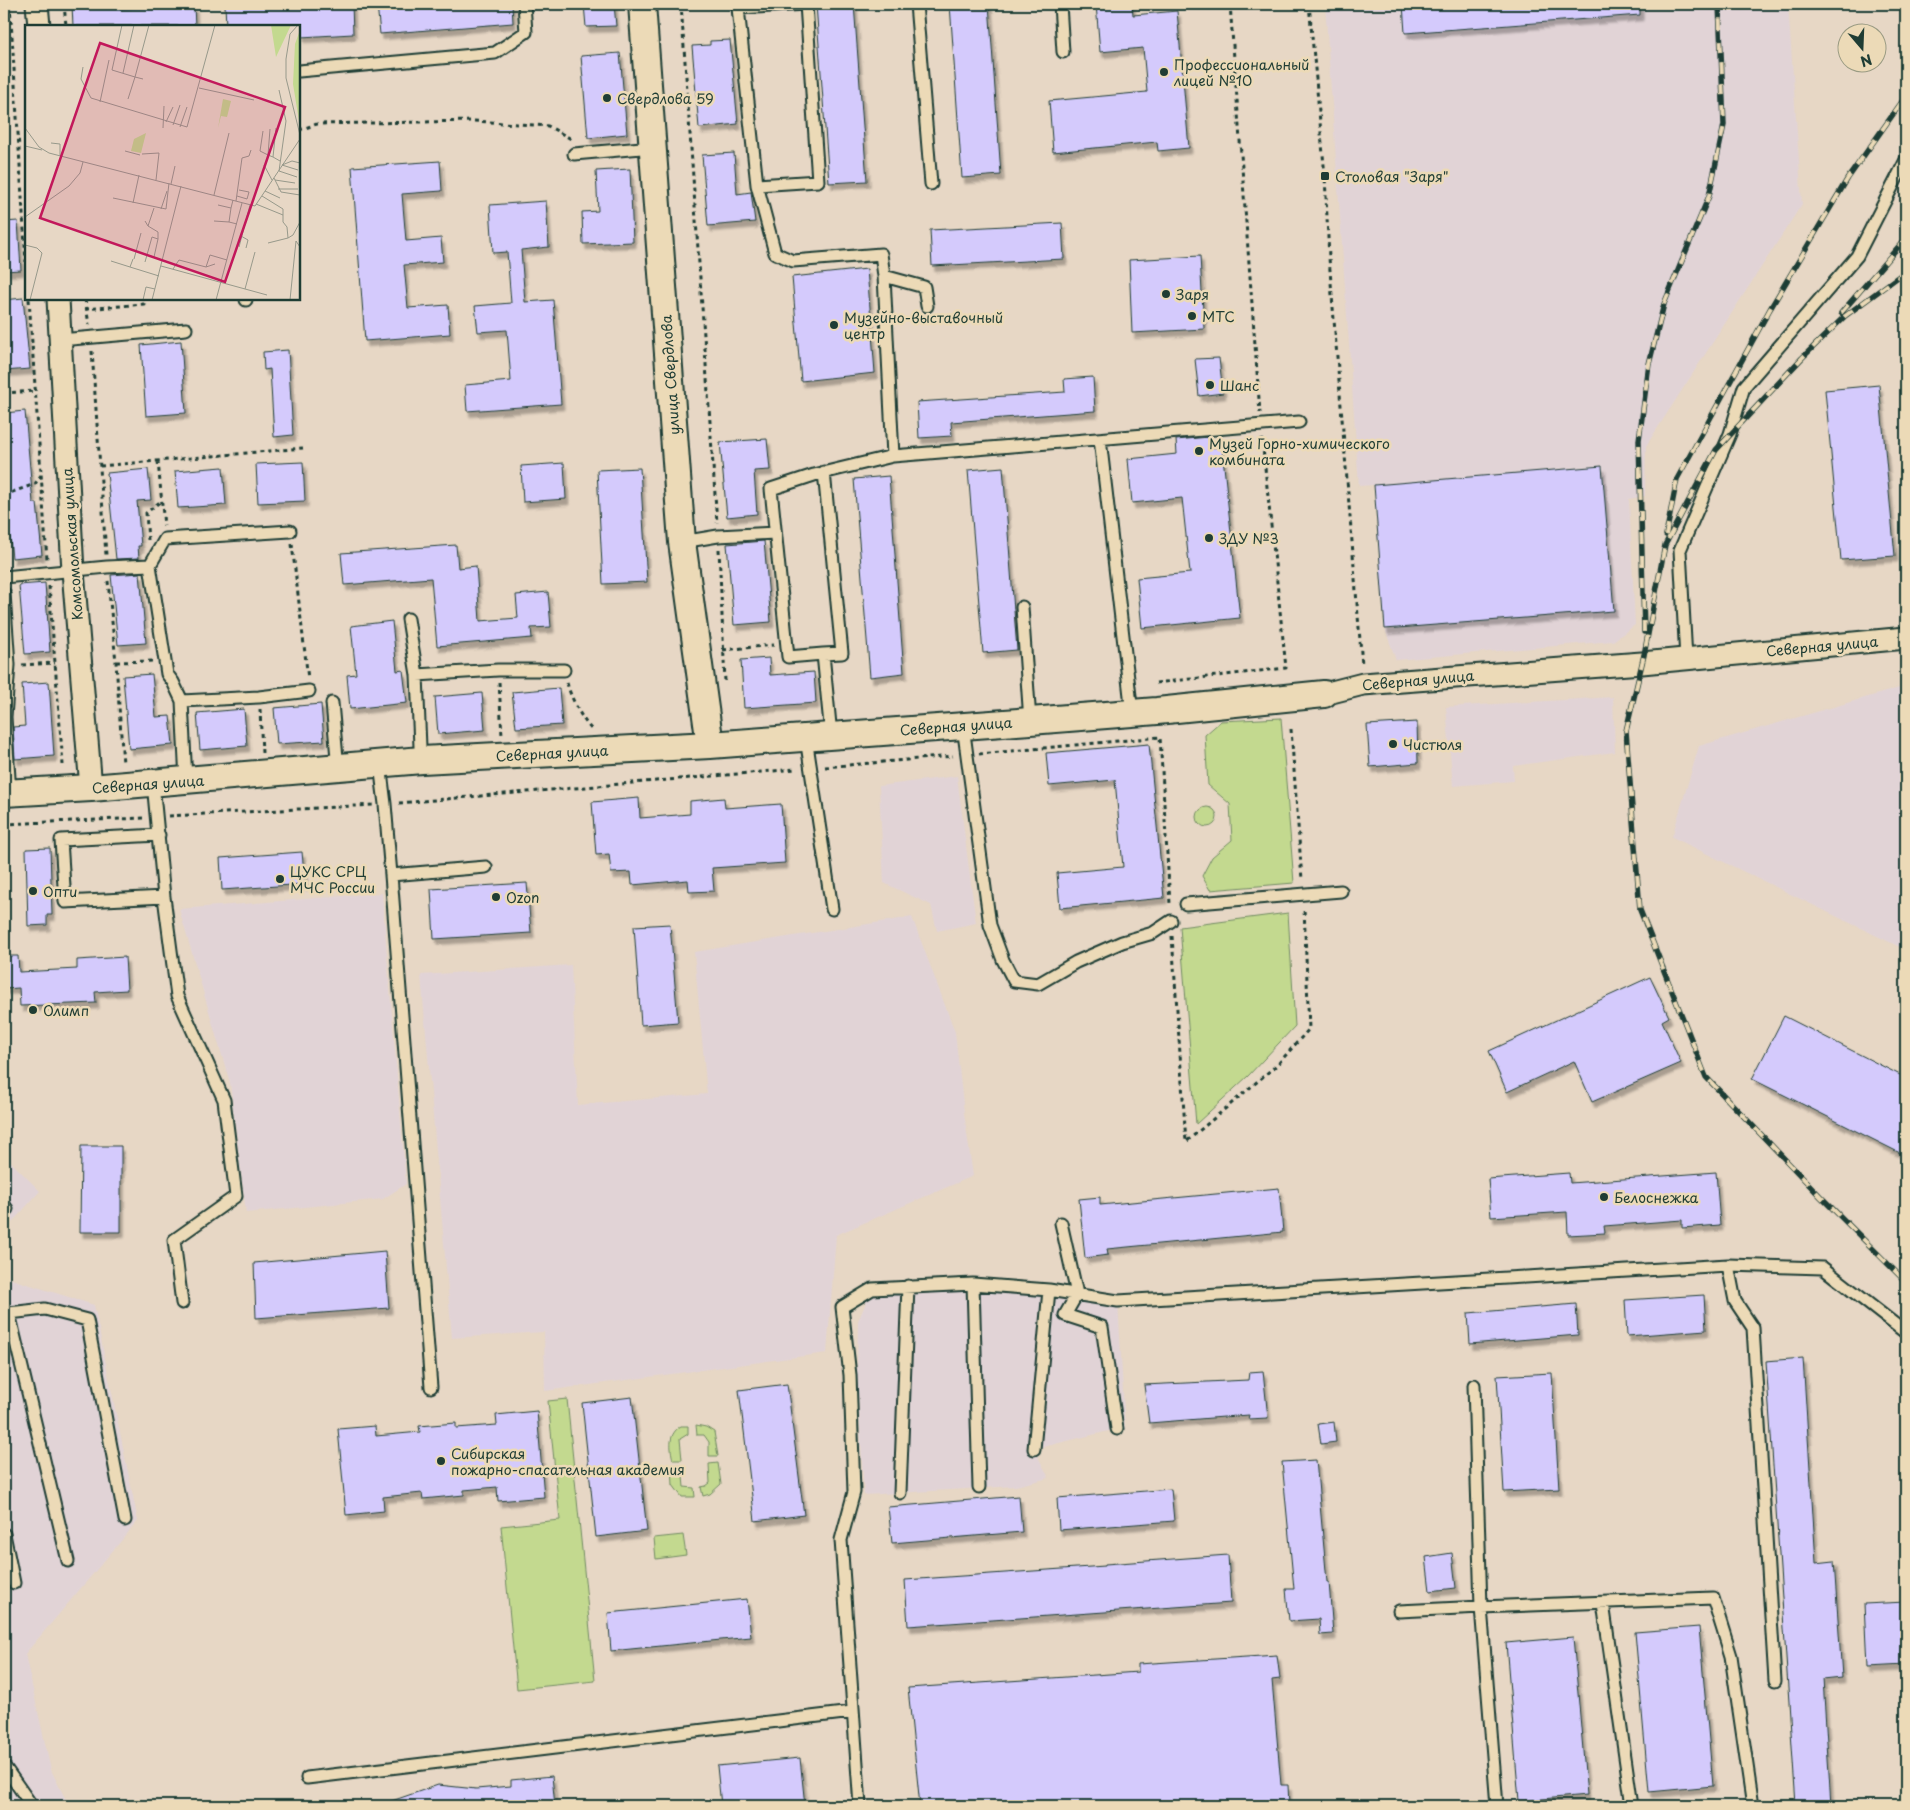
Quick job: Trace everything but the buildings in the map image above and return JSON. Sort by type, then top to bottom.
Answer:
[{"type":"street","points":[[37,4],[39,25]]},
{"type":"street","name":"улица Свердлова","points":[[642,4],[682,542],[710,745]]},
{"type":"street","name":"Комсомольская улица","points":[[58,300],[73,571],[91,788]]},
{"type":"street","name":"Северная улица","points":[[7,793],[186,781],[422,760],[710,745],[1132,713],[1324,694],[1362,684],[1686,659],[1906,638]]},
{"type":"lane","points":[[300,71],[496,53],[526,32],[524,4]]},
{"type":"lane","points":[[757,185],[818,181],[806,4],[738,8],[757,185],[775,253],[793,262],[881,254],[884,276],[893,456]]},
{"type":"lane","points":[[916,4],[931,184]]},
{"type":"lane","points":[[1060,4],[1063,52]]},
{"type":"lane","points":[[574,154],[653,147]]},
{"type":"lane","points":[[1686,659],[1680,550],[1730,434],[1744,387],[1857,256],[1906,160]]},
{"type":"lane","points":[[884,276],[924,287],[927,306]]},
{"type":"lane","points":[[60,340],[186,329]]},
{"type":"lane","points":[[824,472],[842,653],[788,657],[771,488],[824,472],[893,456],[1299,422]]},
{"type":"lane","points":[[1100,439],[1132,713]]},
{"type":"lane","points":[[186,781],[182,701],[167,674],[150,565],[165,539],[290,531]]},
{"type":"lane","points":[[682,542],[718,536],[775,533]]},
{"type":"lane","points":[[4,577],[107,567],[150,565]]},
{"type":"lane","points":[[4,593],[8,665],[4,717],[7,793]]},
{"type":"lane","points":[[1022,607],[1030,721]]},
{"type":"lane","points":[[408,619],[418,675],[422,760]]},
{"type":"lane","points":[[823,654],[819,736],[832,909]]},
{"type":"lane","points":[[418,675],[498,670],[564,670]]},
{"type":"lane","points":[[182,701],[259,697],[309,691]]},
{"type":"lane","points":[[332,703],[338,768]]},
{"type":"lane","points":[[963,726],[990,925],[1003,960],[1014,981],[1038,984],[1076,962],[1122,942],[1152,933],[1171,921]]},
{"type":"lane","points":[[380,764],[391,875],[431,1387]]},
{"type":"lane","points":[[153,783],[164,897],[177,996],[224,1100],[236,1196],[174,1240],[182,1303]]},
{"type":"lane","points":[[159,835],[61,840],[65,902],[164,897]]},
{"type":"lane","points":[[391,875],[486,867]]},
{"type":"lane","points":[[1186,904],[1341,891]]},
{"type":"lane","points":[[1061,1222],[1077,1294],[1065,1315],[1102,1327],[1116,1429]]},
{"type":"lane","points":[[1728,1265],[1735,1301],[1753,1328],[1775,1681]]},
{"type":"lane","points":[[860,1806],[841,1540],[854,1492],[850,1375],[842,1307],[872,1289],[973,1284],[1049,1290],[1118,1301],[1728,1265],[1823,1268],[1906,1333]]},
{"type":"lane","points":[[973,1284],[979,1487]]},
{"type":"lane","points":[[900,1493],[908,1286]]},
{"type":"lane","points":[[1034,1449],[1049,1290]]},
{"type":"lane","points":[[68,1561],[7,1311],[45,1309],[87,1320],[125,1520]]},
{"type":"lane","points":[[1474,1385],[1481,1607],[1497,1806]]},
{"type":"lane","points":[[4,1534],[14,1583]]},
{"type":"lane","points":[[1399,1612],[1713,1598],[1731,1656],[1753,1806]]},
{"type":"lane","points":[[1603,1604],[1632,1806]]},
{"type":"lane","points":[[307,1778],[852,1712]]},
{"type":"lane","points":[[4,1766],[32,1806]]},
{"type":"path","points":[[10,4],[25,246]]},
{"type":"path","points":[[64,4],[66,25]]},
{"type":"path","points":[[681,4],[718,536],[726,688]]},
{"type":"path","points":[[1156,683],[1286,668],[1261,425],[1230,4]]},
{"type":"path","points":[[1309,4],[1325,176],[1362,684]]},
{"type":"path","points":[[300,130],[317,124],[474,120],[548,126],[573,139],[574,154]]},
{"type":"path","points":[[29,300],[34,390],[63,765]]},
{"type":"path","points":[[85,300],[91,337],[123,764],[132,763]]},
{"type":"path","points":[[85,309],[144,304],[144,300]]},
{"type":"path","points":[[4,393],[34,390]]},
{"type":"path","points":[[100,466],[303,448]]},
{"type":"path","points":[[158,461],[165,539]]},
{"type":"path","points":[[4,495],[35,484],[41,475]]},
{"type":"path","points":[[150,565],[146,513],[162,501]]},
{"type":"path","points":[[290,531],[309,691]]},
{"type":"path","points":[[723,650],[778,644]]},
{"type":"path","points":[[116,662],[166,660]]},
{"type":"path","points":[[8,665],[55,663]]},
{"type":"path","points":[[498,670],[502,742]]},
{"type":"path","points":[[564,670],[569,690],[587,725],[597,736]]},
{"type":"path","points":[[259,697],[262,756]]},
{"type":"path","points":[[1160,737],[1186,1142],[1278,1064],[1309,1029],[1303,894],[1291,728]]},
{"type":"path","points":[[756,773],[801,769]]},
{"type":"shaded area","points":[[1325,4],[1788,4],[1802,204],[1646,446],[1645,496],[1629,499],[1635,625],[1613,641],[1396,660],[1385,629],[1374,485],[1359,486]]},
{"type":"shaded area","points":[[1906,686],[1906,950],[1672,837],[1699,746]]},
{"type":"shaded area","points":[[1613,697],[1615,752],[1513,766],[1514,781],[1453,786],[1446,707]]},
{"type":"shaded area","points":[[957,776],[976,923],[937,931],[931,905],[884,883],[879,786]]},
{"type":"shaded area","points":[[382,893],[406,1184],[383,1199],[246,1213],[230,1083],[179,909]]},
{"type":"shaded area","points":[[912,917],[955,1032],[973,1176],[836,1235],[827,1353],[545,1391],[544,1332],[452,1338],[421,975],[571,965],[578,1105],[707,1094],[694,952]]},
{"type":"shaded area","points":[[4,1155],[40,1191],[8,1227],[4,1223]]},
{"type":"shaded area","points":[[4,1278],[94,1305],[138,1521],[25,1654],[51,1770],[69,1806],[4,1806]]},
{"type":"shaded area","points":[[973,1284],[1118,1301],[1125,1429],[1117,1429],[1034,1449],[1049,1478],[1016,1486],[864,1495],[857,1375],[858,1321],[872,1289]]},
{"type":"green space","points":[[1281,718],[1294,883],[1210,890],[1202,876],[1212,857],[1232,840],[1230,804],[1208,785],[1205,735],[1221,721]]},
{"type":"green space","points":[[1207,807],[1214,810],[1217,817],[1214,824],[1207,827],[1200,824],[1197,817],[1200,810]]},
{"type":"green space","points":[[1288,913],[1295,1026],[1248,1076],[1196,1124],[1180,927]]},
{"type":"green space","points":[[567,1399],[595,1681],[517,1689],[501,1526],[560,1520],[548,1401]]},
{"type":"green space","points":[[696,1425],[706,1427],[714,1432],[718,1456],[709,1456],[709,1442],[704,1435],[697,1435]]},
{"type":"green space","points":[[681,1426],[688,1426],[688,1434],[680,1439],[682,1460],[673,1460],[671,1441],[674,1433]]},
{"type":"green space","points":[[718,1463],[721,1484],[710,1494],[703,1496],[701,1487],[710,1483],[709,1464]]},
{"type":"green space","points":[[682,1466],[684,1487],[694,1488],[695,1497],[682,1497],[673,1485],[672,1467]]},
{"type":"green space","points":[[683,1535],[686,1555],[656,1559],[654,1538]]},
{"type":"railway","points":[[1644,632],[1639,440],[1649,364],[1664,304],[1709,196],[1724,125],[1719,4]]},
{"type":"railway","points":[[1666,535],[1677,479],[1770,309],[1848,178],[1906,96]]},
{"type":"railway","points":[[1841,313],[1906,238]]},
{"type":"railway","points":[[1906,271],[1845,316],[1802,358],[1716,450],[1665,545],[1644,655],[1626,731],[1640,910],[1706,1077],[1906,1282]]},
{"type":"place","name":"Профессиональный лицей №10","points":[[1164,72]]},
{"type":"place","name":"Свердлова 59","points":[[607,98]]},
{"type":"place","name":"Столовая \"Заря\"","points":[[1325,176]]},
{"type":"place","name":"Заря","points":[[1166,294]]},
{"type":"place","name":"МТС","points":[[1192,316]]},
{"type":"place","name":"Музейно-выставочный центр","points":[[834,325]]},
{"type":"place","name":"Шанс","points":[[1210,385]]},
{"type":"place","name":"Музей Горно-химического комбината","points":[[1199,451]]},
{"type":"place","name":"ЗДУ №3","points":[[1209,538]]},
{"type":"place","name":"Чистюля","points":[[1393,744]]},
{"type":"place","name":"ЦУКС СРЦ МЧС России","points":[[280,879]]},
{"type":"place","name":"Опти","points":[[33,891]]},
{"type":"place","name":"Ozon","points":[[496,897]]},
{"type":"place","name":"Олимп","points":[[33,1010]]},
{"type":"place","name":"Белоснежка","points":[[1604,1197]]},
{"type":"place","name":"Сибирская пожарно-спасательная академия","points":[[441,1461]]}]
